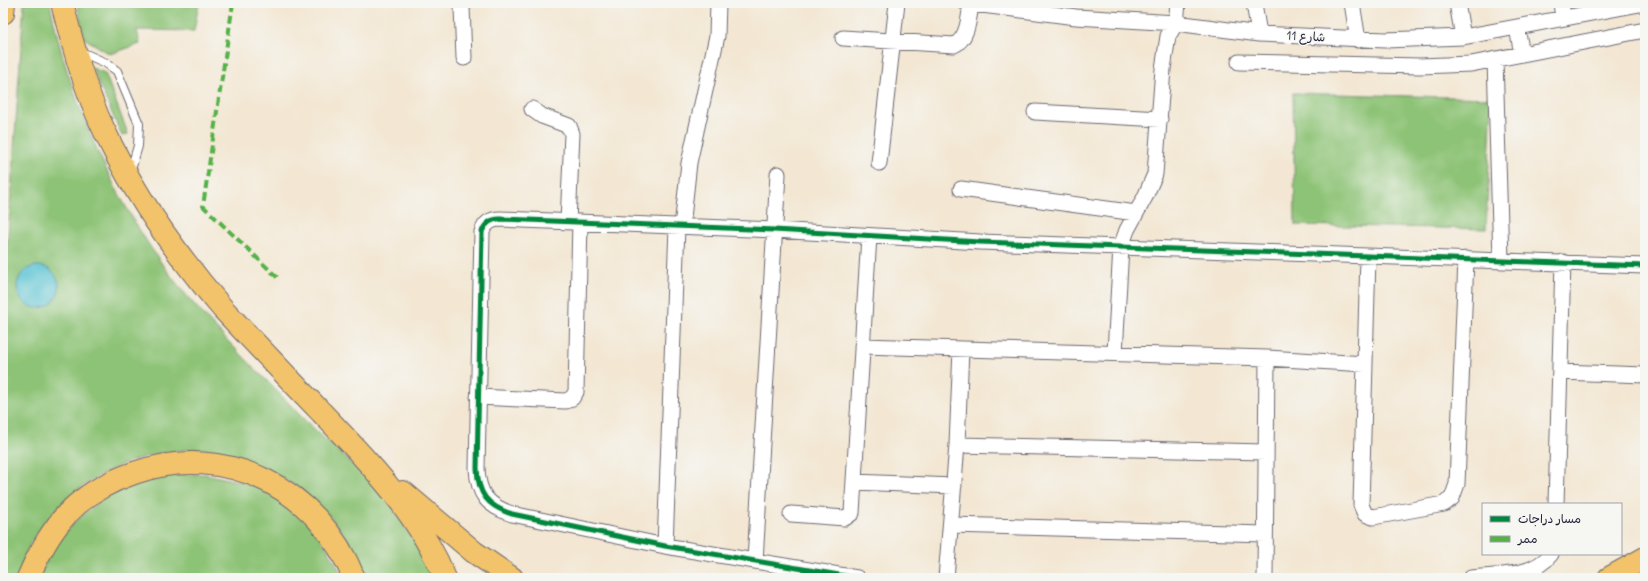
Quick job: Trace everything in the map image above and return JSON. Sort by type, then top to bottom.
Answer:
[{"type":"main road","points":[[3,13],[4,3]]},
{"type":"main road","points":[[62,3],[74,49],[103,129],[128,177],[156,223],[199,281],[223,309],[375,468],[474,552],[512,578]]},
{"type":"main road","points":[[28,578],[49,537],[68,512],[95,492],[125,476],[158,466],[188,463],[218,465],[261,477],[292,496],[319,520],[340,548],[354,578]]},
{"type":"main road","points":[[375,468],[419,528],[435,555],[445,578]]},
{"type":"main road","points":[[1609,578],[1645,558]]},
{"type":"street","points":[[464,58],[462,7],[465,3]]},
{"type":"street","points":[[665,546],[680,227],[688,163],[717,36],[718,3]]},
{"type":"street","points":[[880,163],[897,3]]},
{"type":"street","name":"شارع 11","points":[[966,3],[1075,10],[1259,34],[1358,40],[1410,40],[1462,37],[1517,28],[1562,10],[1645,3]]},
{"type":"street","points":[[843,38],[954,45],[961,42],[965,35],[971,3]]},
{"type":"street","points":[[1115,353],[1121,248],[1127,230],[1145,197],[1155,174],[1160,119],[1162,69],[1168,36],[1176,23],[1178,3]]},
{"type":"street","points":[[1254,3],[1259,34]]},
{"type":"street","points":[[1352,3],[1358,40]]},
{"type":"street","points":[[1457,3],[1462,37]]},
{"type":"street","points":[[1517,28],[1522,54]]},
{"type":"street","points":[[1239,62],[1420,66],[1471,64],[1645,30]]},
{"type":"street","points":[[1495,59],[1501,260]]},
{"type":"street","points":[[478,397],[566,401],[572,398],[576,392],[572,134],[568,126],[542,116],[532,109]]},
{"type":"street","points":[[1034,112],[1160,119]]},
{"type":"street","points":[[755,561],[778,174]]},
{"type":"street","points":[[961,189],[1136,213]]},
{"type":"street","points":[[857,578],[665,546],[512,514],[500,510],[489,503],[482,493],[478,481],[478,397],[482,232],[484,226],[494,219],[774,230],[1121,248],[1645,266]]},
{"type":"street","points":[[791,514],[842,518],[848,517],[852,513],[869,236]]},
{"type":"street","points":[[1368,256],[1361,505],[1365,514],[1373,518],[1444,504],[1455,494],[1457,484],[1466,259]]},
{"type":"street","points":[[1556,503],[1563,262]]},
{"type":"street","points":[[862,346],[1267,358],[1365,364]]},
{"type":"street","points":[[946,578],[954,486],[961,348]]},
{"type":"street","points":[[1265,578],[1267,358]]},
{"type":"street","points":[[1560,372],[1645,375]]},
{"type":"street","points":[[956,445],[1266,452]]},
{"type":"street","points":[[854,482],[954,486]]},
{"type":"street","points":[[951,526],[1265,534]]},
{"type":"street","points":[[1471,578],[1528,571],[1546,561],[1550,555]]},
{"type":"lane","points":[[74,49],[106,63],[117,71],[120,78],[139,124],[138,146],[128,177]]},
{"type":"green space","points":[[24,3],[50,3],[57,37],[67,70],[92,138],[123,202],[160,261],[207,319],[309,424],[368,480],[395,511],[417,546],[433,578],[365,578],[360,563],[337,525],[305,493],[276,474],[259,466],[215,451],[201,449],[162,453],[139,459],[117,467],[76,491],[43,524],[24,556],[17,578],[3,578],[3,310]]},
{"type":"green space","points":[[77,3],[199,3],[194,31],[137,30],[140,44],[110,54],[84,38]]},
{"type":"green space","points":[[92,68],[105,73],[128,134],[122,136]]},
{"type":"green space","points":[[1293,93],[1492,98],[1486,229],[1295,225]]},
{"type":"green space","points":[[206,474],[264,489],[280,497],[300,513],[317,533],[344,578],[39,578],[56,544],[68,529],[97,504],[113,494],[130,485],[155,477]]},
{"type":"water","points":[[34,266],[42,266],[53,272],[59,283],[59,291],[53,302],[42,308],[34,308],[23,302],[17,291],[17,283],[23,272]]},
{"type":"marked path","points":[[233,3],[203,206],[279,279]]},
{"type":"cycle path","points":[[857,578],[665,546],[512,514],[503,511],[490,503],[479,485],[477,468],[482,232],[487,224],[491,221],[500,219],[774,230],[980,242],[1645,266]]}]
